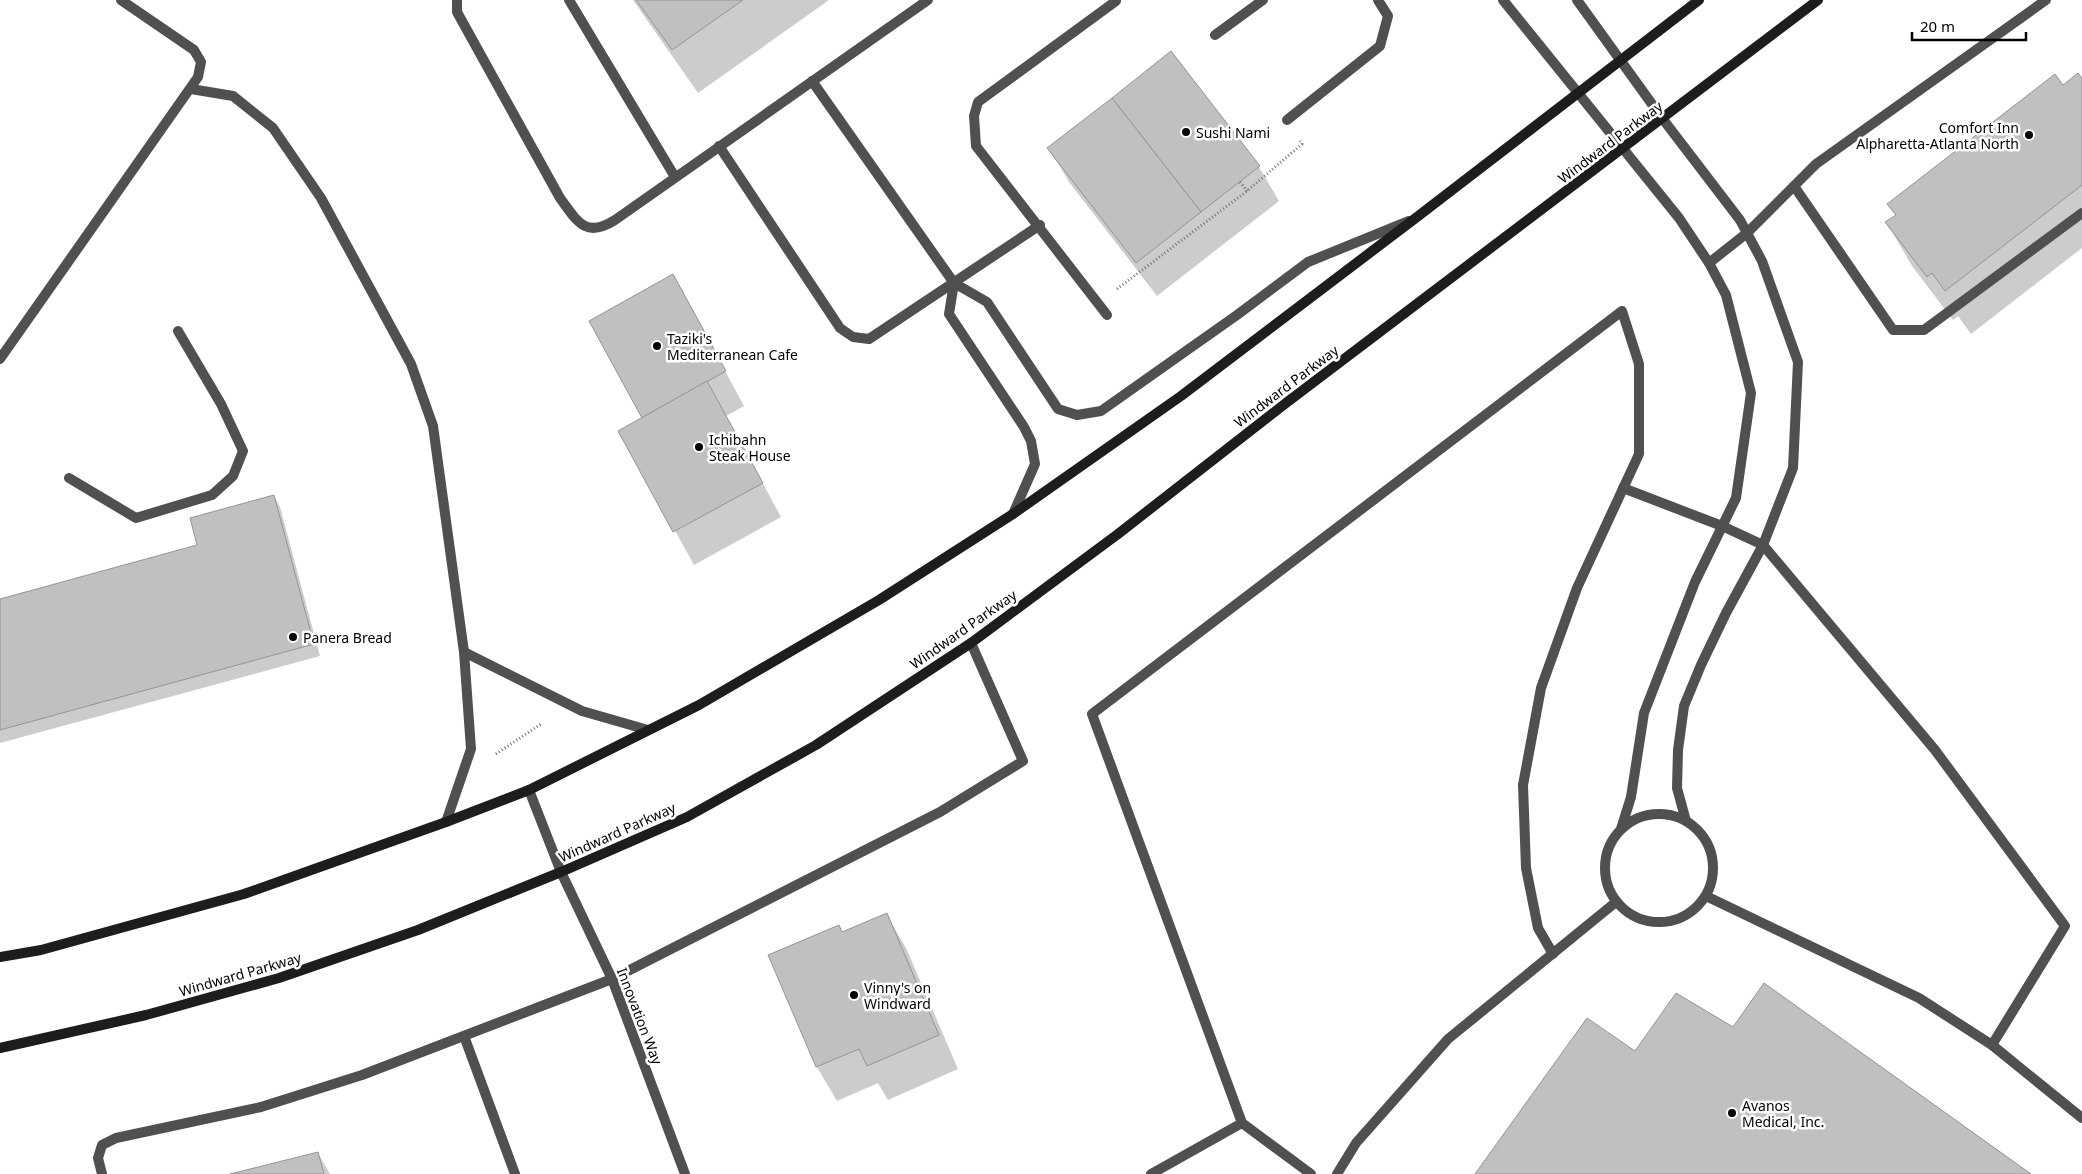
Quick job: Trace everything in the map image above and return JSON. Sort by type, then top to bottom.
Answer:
[{"type":"main road","points":[[0,957],[41,950],[244,894],[446,822],[529,790],[699,705],[879,600],[1013,514],[1182,396],[1579,94],[1699,0]]},
{"type":"main road","name":"Windward Parkway","points":[[0,1048],[146,1016],[279,978],[418,930],[561,872],[687,817],[816,746],[971,643],[1118,534],[1286,403],[1818,0]]},
{"type":"lane","points":[[0,359],[198,77],[201,62],[194,50],[121,0]]},
{"type":"lane","points":[[457,0],[457,12],[560,198],[576,221],[587,228],[602,228],[928,0]]},
{"type":"lane","points":[[569,0],[675,177]]},
{"type":"lane","points":[[1215,35],[1263,0]]},
{"type":"lane","points":[[1287,120],[1380,46],[1388,16],[1378,0]]},
{"type":"lane","points":[[1504,0],[1679,218],[1709,262],[1726,294],[1751,392],[1736,498],[1695,582],[1644,713],[1631,797],[1621,829],[1607,852],[1605,878],[1616,902],[1636,918],[1662,923],[1687,915],[1706,896],[1713,876],[1711,854],[1702,836],[1686,821],[1664,814],[1641,817],[1621,829]]},
{"type":"lane","points":[[1577,0],[1662,118],[1740,220],[1762,261],[1798,362],[1793,468],[1763,545],[1726,613],[1684,706],[1678,750],[1676,788],[1686,821]]},
{"type":"lane","points":[[1709,262],[1747,233],[1816,164],[2046,0]]},
{"type":"lane","points":[[1107,315],[1040,226],[976,146],[974,116],[978,102],[1116,1]]},
{"type":"lane","points":[[812,81],[954,283],[987,302],[1058,409],[1077,415],[1101,411],[1237,315],[1308,262],[1418,217]]},
{"type":"lane","points":[[191,89],[232,96],[273,128],[321,198],[411,364],[433,426],[464,652],[471,749],[446,822]]},
{"type":"lane","points":[[719,146],[840,328],[853,337],[870,339],[1040,226]]},
{"type":"lane","points":[[1794,186],[1893,330],[1924,330],[2082,213]]},
{"type":"lane","points":[[954,283],[949,314],[1024,427],[1031,441],[1035,464],[1013,514]]},
{"type":"lane","points":[[1311,1174],[1242,1123],[1092,714],[1622,310],[1639,364],[1638,454],[1577,588],[1541,688],[1523,785],[1526,868],[1538,928],[1553,954]]},
{"type":"lane","points":[[69,478],[136,518],[212,495],[233,476],[243,451],[221,404],[178,331]]},
{"type":"lane","points":[[1623,488],[1722,526],[1763,545],[1935,750],[2065,926],[1992,1045]]},
{"type":"lane","points":[[102,1174],[98,1158],[102,1144],[116,1138],[261,1107],[362,1074],[612,980],[940,812],[1023,761],[971,643]]},
{"type":"lane","points":[[464,652],[582,710],[648,730]]},
{"type":"lane","name":"Innovation Way","points":[[529,790],[561,872],[612,980],[685,1174]]},
{"type":"lane","points":[[1706,896],[1724,907],[1919,998],[1992,1045],[2082,1118]]},
{"type":"lane","points":[[1337,1174],[1356,1143],[1448,1039],[1616,902]]},
{"type":"lane","points":[[464,1036],[515,1174]]},
{"type":"lane","points":[[1151,1174],[1242,1123]]},
{"type":"path","points":[[1098,303],[1246,191],[1302,144],[1287,120]]},
{"type":"path","points":[[1240,182],[1246,191]]},
{"type":"path","points":[[492,757],[541,724]]},
{"type":"building","points":[[636,0],[743,0],[672,50]]},
{"type":"building","name":"Sushi Nami","points":[[1171,51],[1260,166],[1201,212],[1112,98]]},
{"type":"building","name":"Comfort Inn Alpharetta-Atlanta North","points":[[2078,73],[2082,78],[2082,185],[1945,291],[1932,273],[1927,277],[1885,222],[1896,215],[1887,204],[2055,74],[2063,85]]},
{"type":"building","points":[[1112,98],[1201,212],[1136,263],[1047,148]]},
{"type":"building","name":"Taziki's Mediterranean Cafe","points":[[673,274],[726,371],[642,418],[589,321]]},
{"type":"building","points":[[707,381],[763,483],[673,532],[618,431]]},
{"type":"building","points":[[274,495],[314,644],[0,730],[0,599],[197,545],[190,518]]},
{"type":"building","name":"Vinny's on Windward","points":[[887,913],[939,1035],[867,1066],[859,1049],[816,1067],[768,955],[839,925],[842,932]]},
{"type":"building","name":"Avanos Medical, Inc.","points":[[1764,983],[2031,1174],[1475,1174],[1587,1018],[1635,1051],[1676,993],[1733,1027]]},
{"type":"building","points":[[318,1152],[324,1174],[230,1174]]},
{"type":"place","name":"Sushi Nami","points":[[1186,132]]},
{"type":"place","name":"Comfort Inn Alpharetta-Atlanta North","points":[[2029,135]]},
{"type":"place","name":"Taziki's Mediterranean Cafe","points":[[657,346]]},
{"type":"place","name":"Ichibahn Steak House","points":[[699,447]]},
{"type":"place","name":"Panera Bread","points":[[293,637]]},
{"type":"place","name":"Vinny's on Windward","points":[[854,995]]},
{"type":"place","name":"Avanos Medical, Inc.","points":[[1732,1113]]}]
